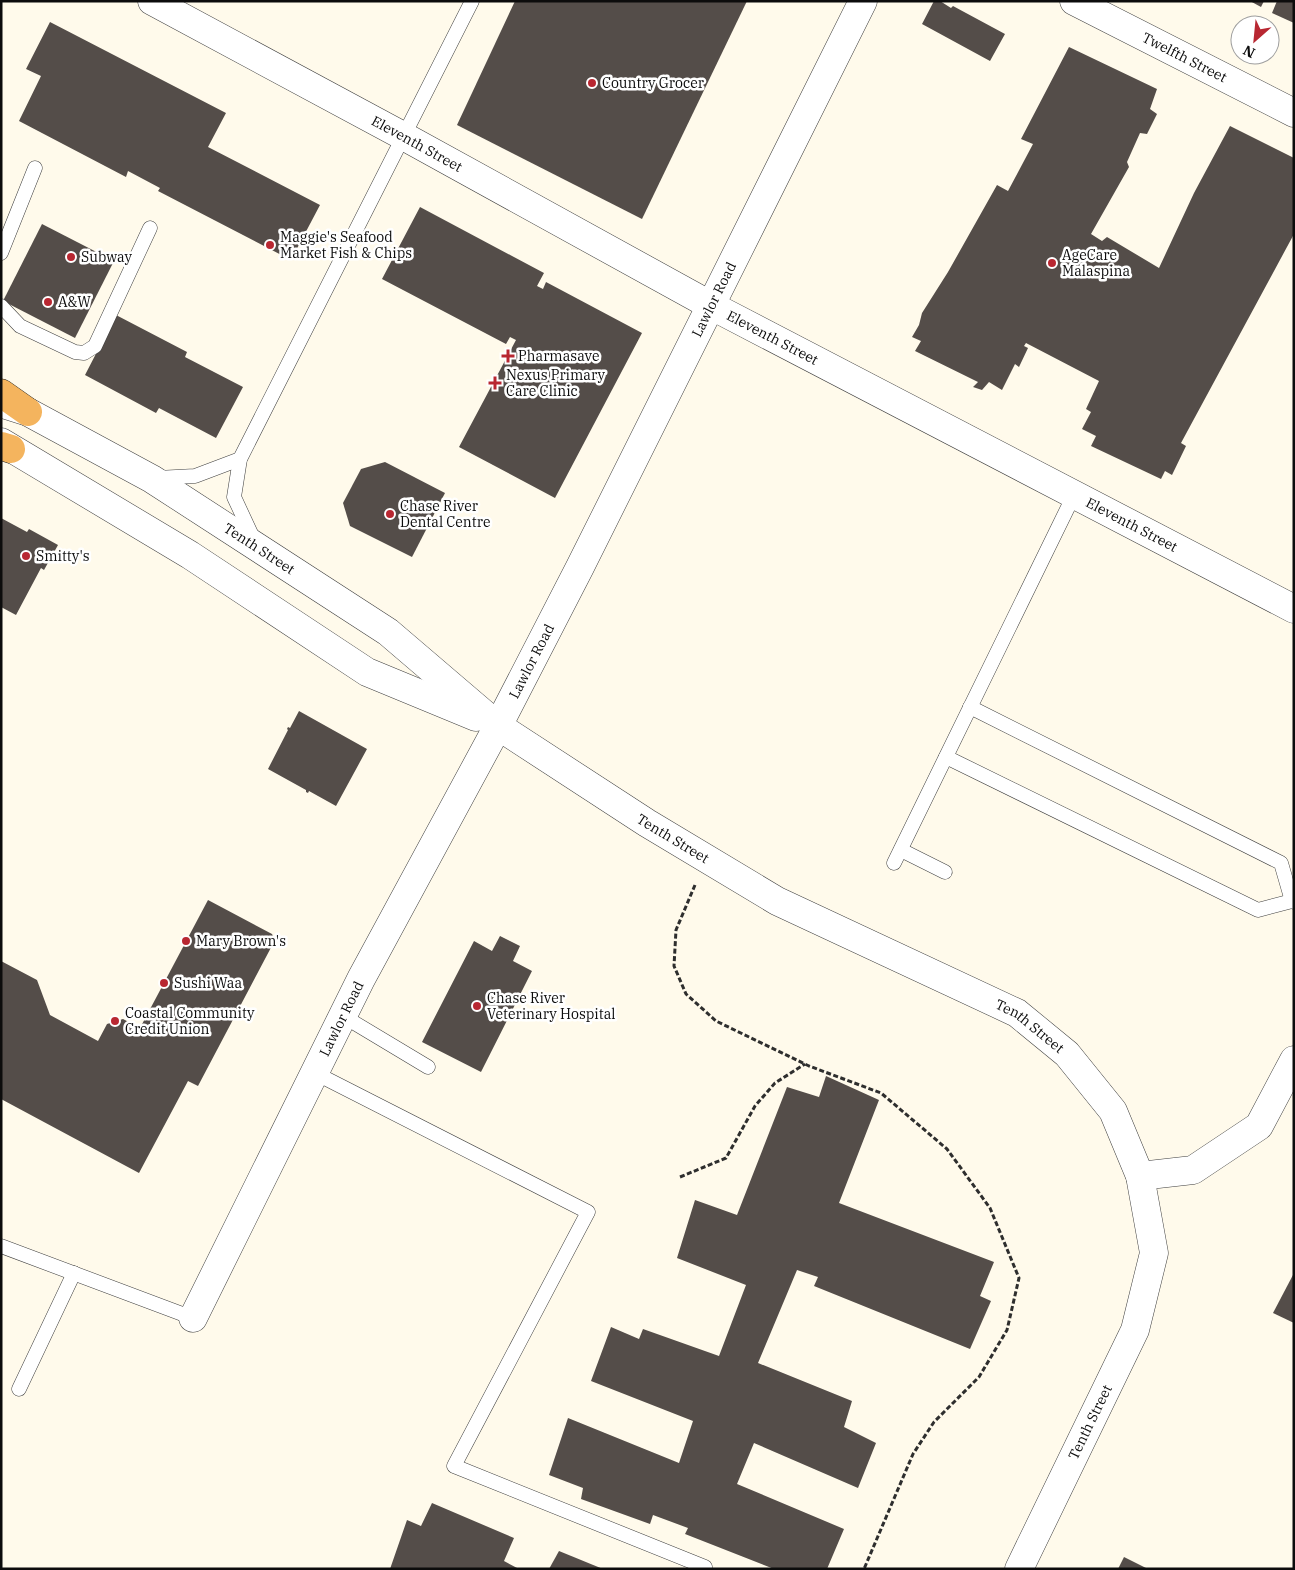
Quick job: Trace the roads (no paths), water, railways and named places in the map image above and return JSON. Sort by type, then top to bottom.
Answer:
[{"type":"highway","points":[[1,394],[28,412]]},
{"type":"street","name":"Eleventh Street","points":[[152,1],[405,136],[710,305],[1294,609]]},
{"type":"street","name":"Lawlor Road","points":[[193,1318],[361,978],[498,726],[576,576],[863,1]]},
{"type":"street","name":"Twelfth Street","points":[[1074,1],[1294,113]]},
{"type":"street","name":"Tenth Street","points":[[1,404],[28,412],[152,479],[258,547],[388,632],[498,726],[706,859],[777,901],[1017,1013],[1067,1054],[1113,1111],[1140,1176],[1154,1253],[1134,1330],[1019,1569]]},
{"type":"street","name":"Tenth Street","points":[[5,446],[190,555],[368,672],[498,726]]},
{"type":"street","points":[[1140,1176],[1193,1170],[1259,1126],[1294,1060]]},
{"type":"lane","points":[[258,547],[234,497],[240,459],[472,1]]},
{"type":"lane","points":[[1,253],[34,168]]},
{"type":"lane","points":[[1,306],[20,326],[75,352],[84,353],[95,346],[150,228]]},
{"type":"lane","points":[[152,479],[195,476],[240,459]]},
{"type":"lane","points":[[894,863],[1074,495]]},
{"type":"lane","points":[[946,757],[1258,910],[1293,901],[1281,863],[970,707]]},
{"type":"lane","points":[[901,850],[945,872]]},
{"type":"lane","points":[[343,1016],[428,1067]]},
{"type":"lane","points":[[315,1073],[588,1212],[454,1466],[705,1567]]},
{"type":"lane","points":[[1,1246],[193,1318]]},
{"type":"lane","points":[[19,1389],[74,1273]]},
{"type":"place","name":"Country Grocer","points":[[592,83]]},
{"type":"place","name":"Maggie's Seafood Market Fish & Chips","points":[[270,245]]},
{"type":"place","name":"Subway","points":[[71,257]]},
{"type":"place","name":"AgeCare Malaspina","points":[[1052,263]]},
{"type":"place","name":"A&W","points":[[48,302]]},
{"type":"place","name":"Pharmasave","points":[[508,356]]},
{"type":"place","name":"Nexus Primary Care Clinic","points":[[495,383]]},
{"type":"place","name":"Chase River Dental Centre","points":[[390,514]]},
{"type":"place","name":"Smitty's","points":[[26,556]]},
{"type":"place","name":"Mary Brown's","points":[[186,941]]},
{"type":"place","name":"Sushi Waa","points":[[164,983]]},
{"type":"place","name":"Chase River Veterinary Hospital","points":[[477,1006]]},
{"type":"place","name":"Coastal Community Credit Union","points":[[115,1021]]}]
